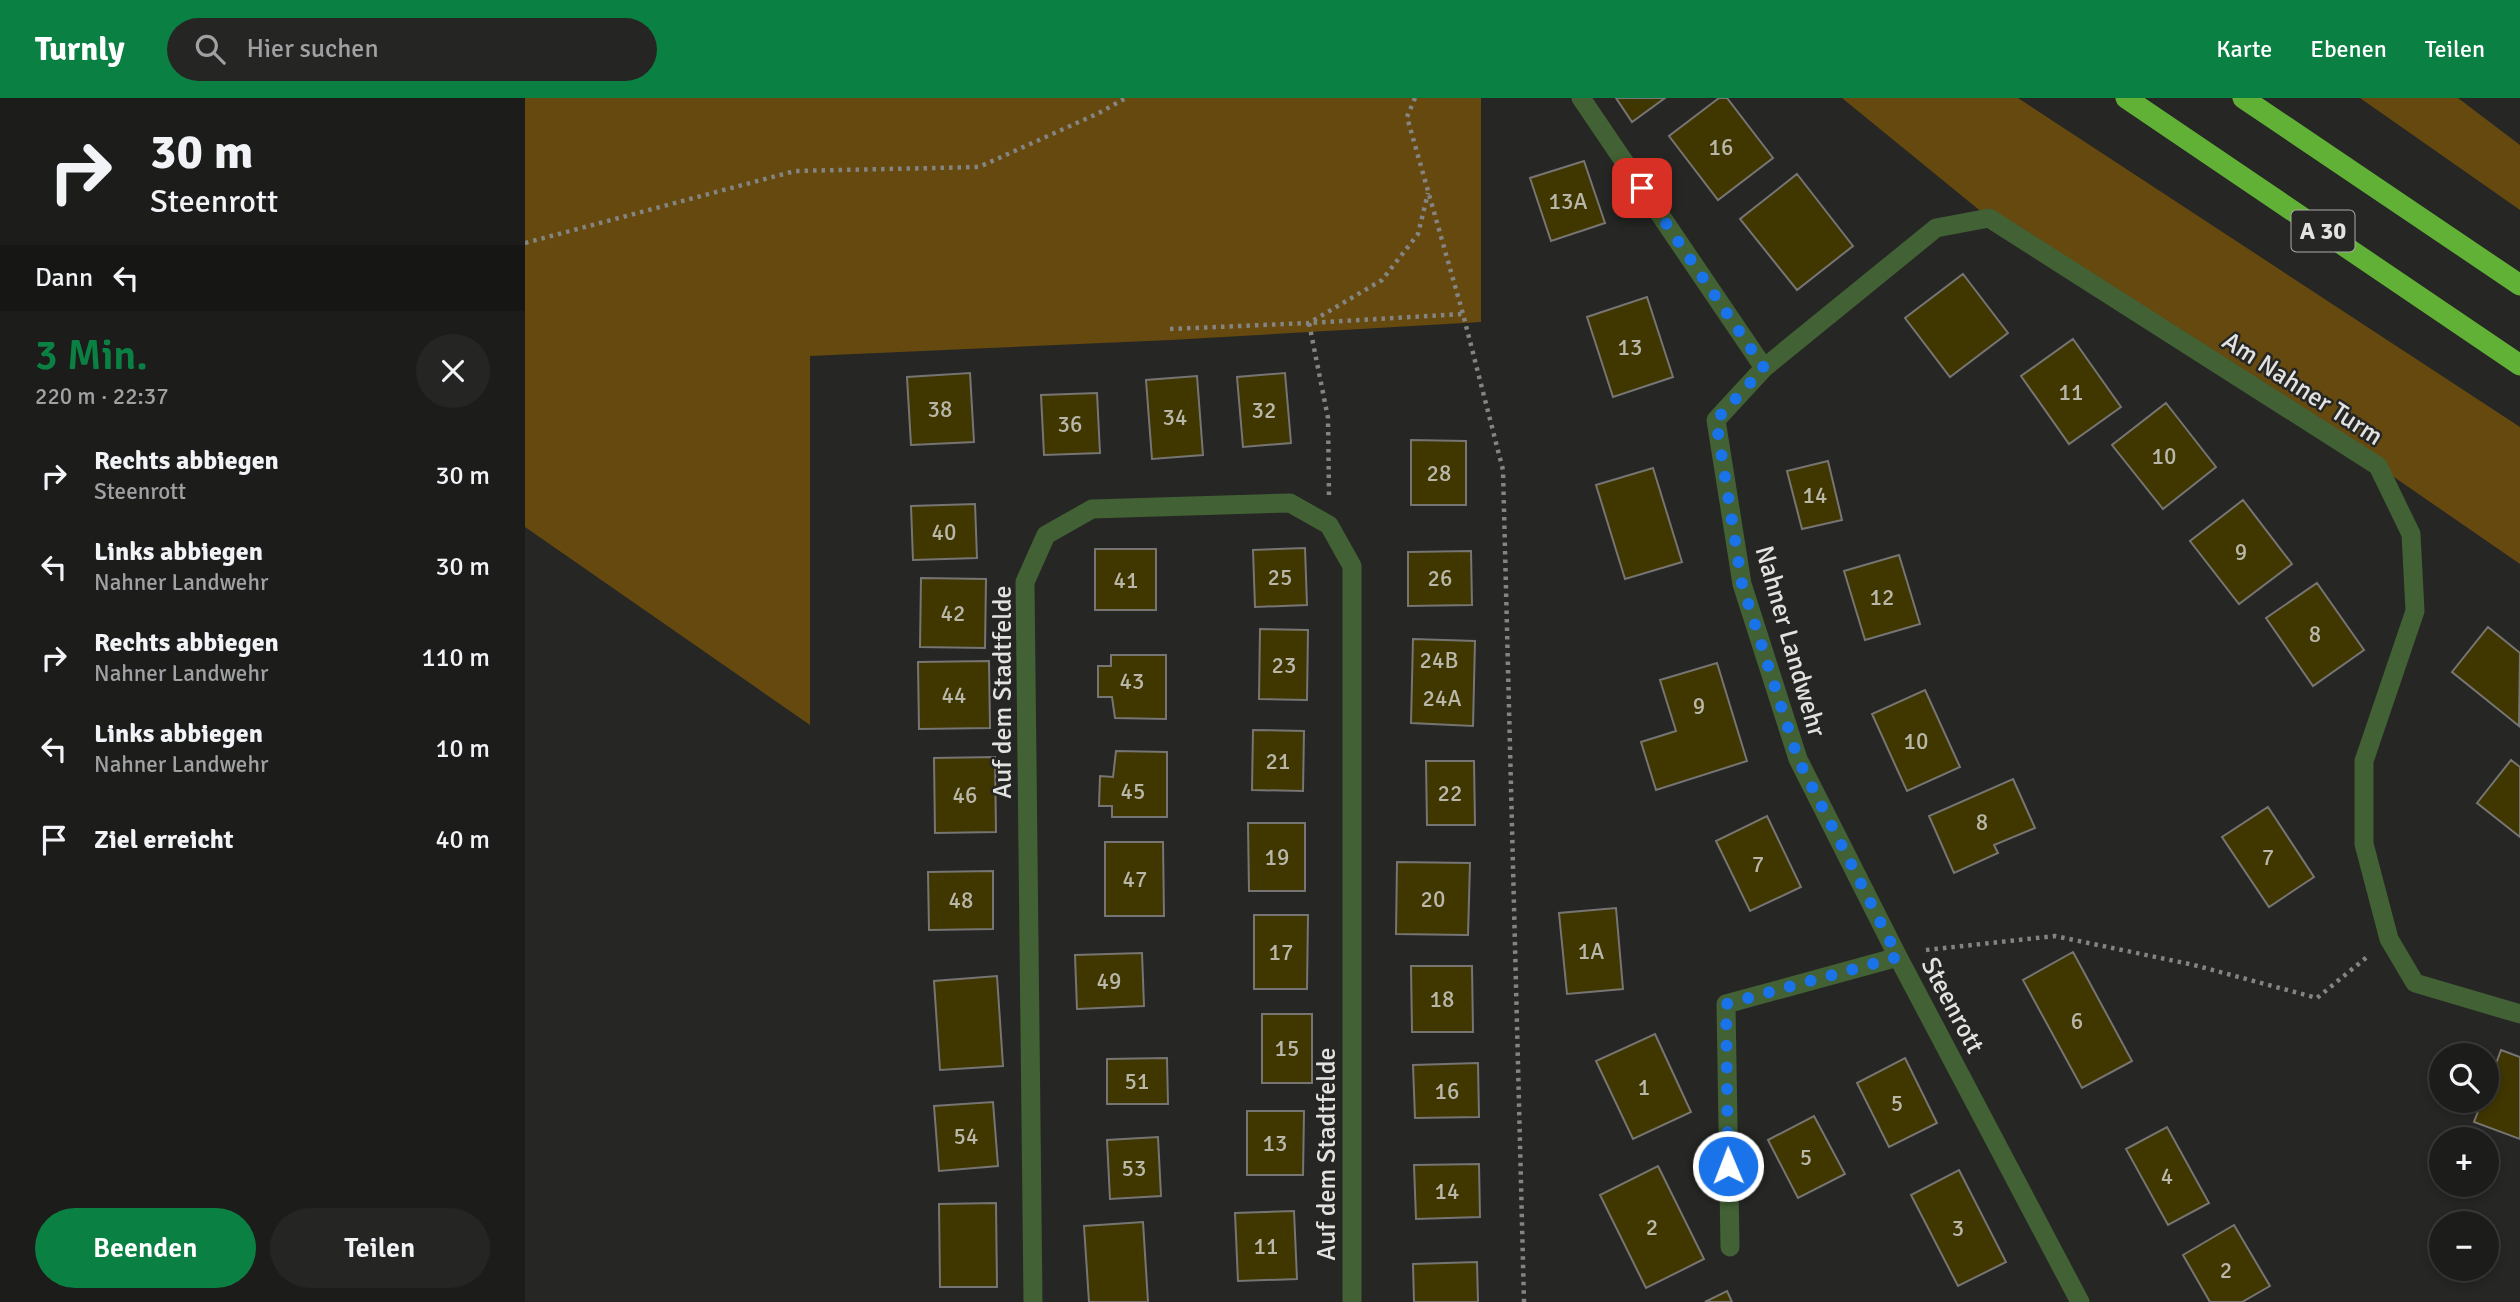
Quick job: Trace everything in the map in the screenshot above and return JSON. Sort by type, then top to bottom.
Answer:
[{"type":"highway","name":"A 30","points":[[2126,98],[2520,365]]},
{"type":"highway","name":"A 30","points":[[2243,98],[2520,285]]},
{"type":"street","points":[[1581,98],[1764,368]]},
{"type":"street","name":"Am Nahner Turm","points":[[1764,368],[1935,228],[1989,218],[2378,466],[2411,534],[2415,611],[2364,761],[2364,844],[2389,939],[2415,983],[2520,1014]]},
{"type":"street","name":"Nahner Landwehr","points":[[1764,368],[1716,420],[1742,584],[1798,759],[1898,957]]},
{"type":"street","name":"Auf dem Stadtfelde","points":[[1033,1302],[1025,582],[1046,535],[1092,509],[1290,503],[1329,524],[1352,566],[1352,1302]]},
{"type":"street","name":"Steenrott","points":[[1730,1247],[1726,1004],[1898,957],[2080,1302]]},
{"type":"path","points":[[525,243],[795,171],[979,166],[1099,113],[1126,98]]},
{"type":"path","points":[[1415,98],[1407,117],[1463,314],[1503,470],[1524,1302]]},
{"type":"path","points":[[1309,323],[1382,280],[1418,234],[1429,190]]},
{"type":"path","points":[[1170,329],[1463,314]]},
{"type":"path","points":[[1309,323],[1328,418],[1329,524]]},
{"type":"path","points":[[1898,957],[1931,949],[2055,936],[2194,965],[2317,998],[2389,939]]},
{"type":"shaded area","points":[[525,98],[1481,98],[1481,322],[1171,340],[810,356],[810,725],[525,527]]},
{"type":"shaded area","points":[[1842,98],[2018,98],[2520,427],[2520,564],[2378,466],[1989,218]]},
{"type":"shaded area","points":[[2360,98],[2458,98],[2520,145],[2520,210]]},
{"type":"building","points":[[1616,98],[1665,98],[1632,122]]},
{"type":"building","points":[[1719,98],[1727,98],[1773,158],[1718,200],[1669,136]]},
{"type":"building","points":[[1584,161],[1605,223],[1551,241],[1530,178]]},
{"type":"building","points":[[1797,174],[1853,246],[1797,290],[1740,219]]},
{"type":"building","points":[[1963,274],[2008,333],[1950,377],[1905,318]]},
{"type":"building","points":[[1647,297],[1673,377],[1613,397],[1587,317]]},
{"type":"building","points":[[2073,339],[2121,407],[2069,444],[2021,376]]},
{"type":"building","points":[[970,373],[974,442],[911,445],[907,377]]},
{"type":"building","points":[[1285,373],[1291,443],[1243,447],[1237,377]]},
{"type":"building","points":[[1197,376],[1203,455],[1152,459],[1146,380]]},
{"type":"building","points":[[1097,393],[1100,453],[1044,455],[1041,395]]},
{"type":"building","points":[[2166,403],[2216,467],[2163,509],[2112,445]]},
{"type":"building","points":[[1411,440],[1466,441],[1466,505],[1411,505]]},
{"type":"building","points":[[1828,461],[1842,520],[1802,529],[1787,471]]},
{"type":"building","points":[[1653,468],[1682,562],[1625,579],[1596,485]]},
{"type":"building","points":[[2243,500],[2292,564],[2239,604],[2190,541]]},
{"type":"building","points":[[975,504],[977,558],[913,560],[911,506]]},
{"type":"building","points":[[1305,548],[1307,605],[1255,607],[1253,550]]},
{"type":"building","points":[[1095,549],[1156,549],[1156,610],[1095,610]]},
{"type":"building","points":[[1471,551],[1472,605],[1408,606],[1408,552]]},
{"type":"building","points":[[1899,555],[1920,624],[1865,640],[1844,571]]},
{"type":"building","points":[[921,578],[986,579],[985,648],[920,647]]},
{"type":"building","points":[[2317,583],[2364,650],[2313,686],[2266,618]]},
{"type":"building","points":[[2488,627],[2520,653],[2519,726],[2452,672]]},
{"type":"building","points":[[1260,629],[1308,630],[1307,700],[1259,699]]},
{"type":"building","points":[[1413,639],[1475,641],[1473,726],[1411,723]]},
{"type":"building","points":[[1111,655],[1166,655],[1166,719],[1115,718],[1112,697],[1098,697],[1098,666],[1111,666]]},
{"type":"building","points":[[989,661],[990,728],[919,729],[918,662]]},
{"type":"building","points":[[1717,663],[1747,761],[1656,790],[1641,742],[1676,731],[1660,680]]},
{"type":"building","points":[[1925,690],[1960,767],[1907,791],[1872,714]]},
{"type":"building","points":[[1253,730],[1304,731],[1303,791],[1252,790]]},
{"type":"building","points":[[1116,751],[1167,752],[1167,817],[1112,817],[1112,806],[1099,806],[1100,776],[1113,777]]},
{"type":"building","points":[[995,757],[996,832],[935,833],[934,758]]},
{"type":"building","points":[[2511,760],[2520,767],[2520,837],[2477,803]]},
{"type":"building","points":[[1426,761],[1474,761],[1475,825],[1427,825]]},
{"type":"building","points":[[2013,779],[2035,828],[1994,845],[1998,853],[1954,873],[1929,816]]},
{"type":"building","points":[[2268,807],[2314,877],[2269,907],[2222,837]]},
{"type":"building","points":[[1767,816],[1801,887],[1750,911],[1716,841]]},
{"type":"building","points":[[1248,823],[1305,823],[1305,891],[1249,891]]},
{"type":"building","points":[[1105,842],[1163,842],[1164,916],[1105,916]]},
{"type":"building","points":[[1397,862],[1470,863],[1468,935],[1396,934]]},
{"type":"building","points":[[993,871],[993,929],[929,930],[928,872]]},
{"type":"building","points":[[1616,908],[1623,989],[1567,994],[1559,913]]},
{"type":"building","points":[[1254,915],[1308,915],[1307,989],[1254,989]]},
{"type":"building","points":[[2073,952],[2132,1061],[2082,1088],[2023,980]]},
{"type":"building","points":[[1142,953],[1144,1006],[1077,1009],[1075,955]]},
{"type":"building","points":[[1411,966],[1472,966],[1473,1032],[1412,1032]]},
{"type":"building","points":[[997,976],[1003,1066],[940,1070],[934,981]]},
{"type":"building","points":[[1262,1014],[1312,1014],[1312,1083],[1262,1083]]},
{"type":"building","points":[[1655,1034],[1691,1112],[1633,1139],[1596,1061]]},
{"type":"building","points":[[2501,1050],[2520,1057],[2520,1139],[2499,1131],[2499,1127],[2488,1127],[2474,1122],[2477,1113],[2499,1113]]},
{"type":"building","points":[[1167,1058],[1168,1104],[1107,1104],[1107,1059]]},
{"type":"building","points":[[1905,1058],[1937,1123],[1889,1147],[1857,1083]]},
{"type":"building","points":[[1478,1063],[1479,1117],[1415,1118],[1413,1065]]},
{"type":"building","points":[[993,1102],[998,1166],[939,1171],[934,1106]]},
{"type":"building","points":[[1247,1111],[1304,1111],[1303,1175],[1247,1175]]},
{"type":"building","points":[[1814,1116],[1845,1174],[1798,1198],[1768,1140]]},
{"type":"building","points":[[2167,1127],[2209,1203],[2168,1225],[2126,1149]]},
{"type":"building","points":[[1158,1137],[1161,1196],[1110,1199],[1107,1140]]},
{"type":"building","points":[[1479,1164],[1480,1217],[1416,1219],[1414,1165]]},
{"type":"building","points":[[1658,1166],[1704,1259],[1646,1288],[1600,1195]]},
{"type":"building","points":[[1959,1170],[2006,1262],[1958,1286],[1911,1195]]},
{"type":"building","points":[[996,1203],[997,1287],[940,1287],[939,1204]]},
{"type":"building","points":[[1294,1211],[1297,1279],[1238,1281],[1235,1213]]},
{"type":"building","points":[[1143,1222],[1148,1302],[1089,1302],[1084,1226]]},
{"type":"building","points":[[2234,1225],[2270,1286],[2242,1302],[2210,1302],[2183,1255]]},
{"type":"building","points":[[1477,1262],[1478,1302],[1414,1302],[1413,1264]]},
{"type":"building","points":[[1727,1291],[1732,1302],[1705,1302]]},
{"type":"route","points":[[1642,188],[1764,368],[1716,420],[1742,584],[1798,759],[1898,957],[1726,1004],[1728,1166]]}]
